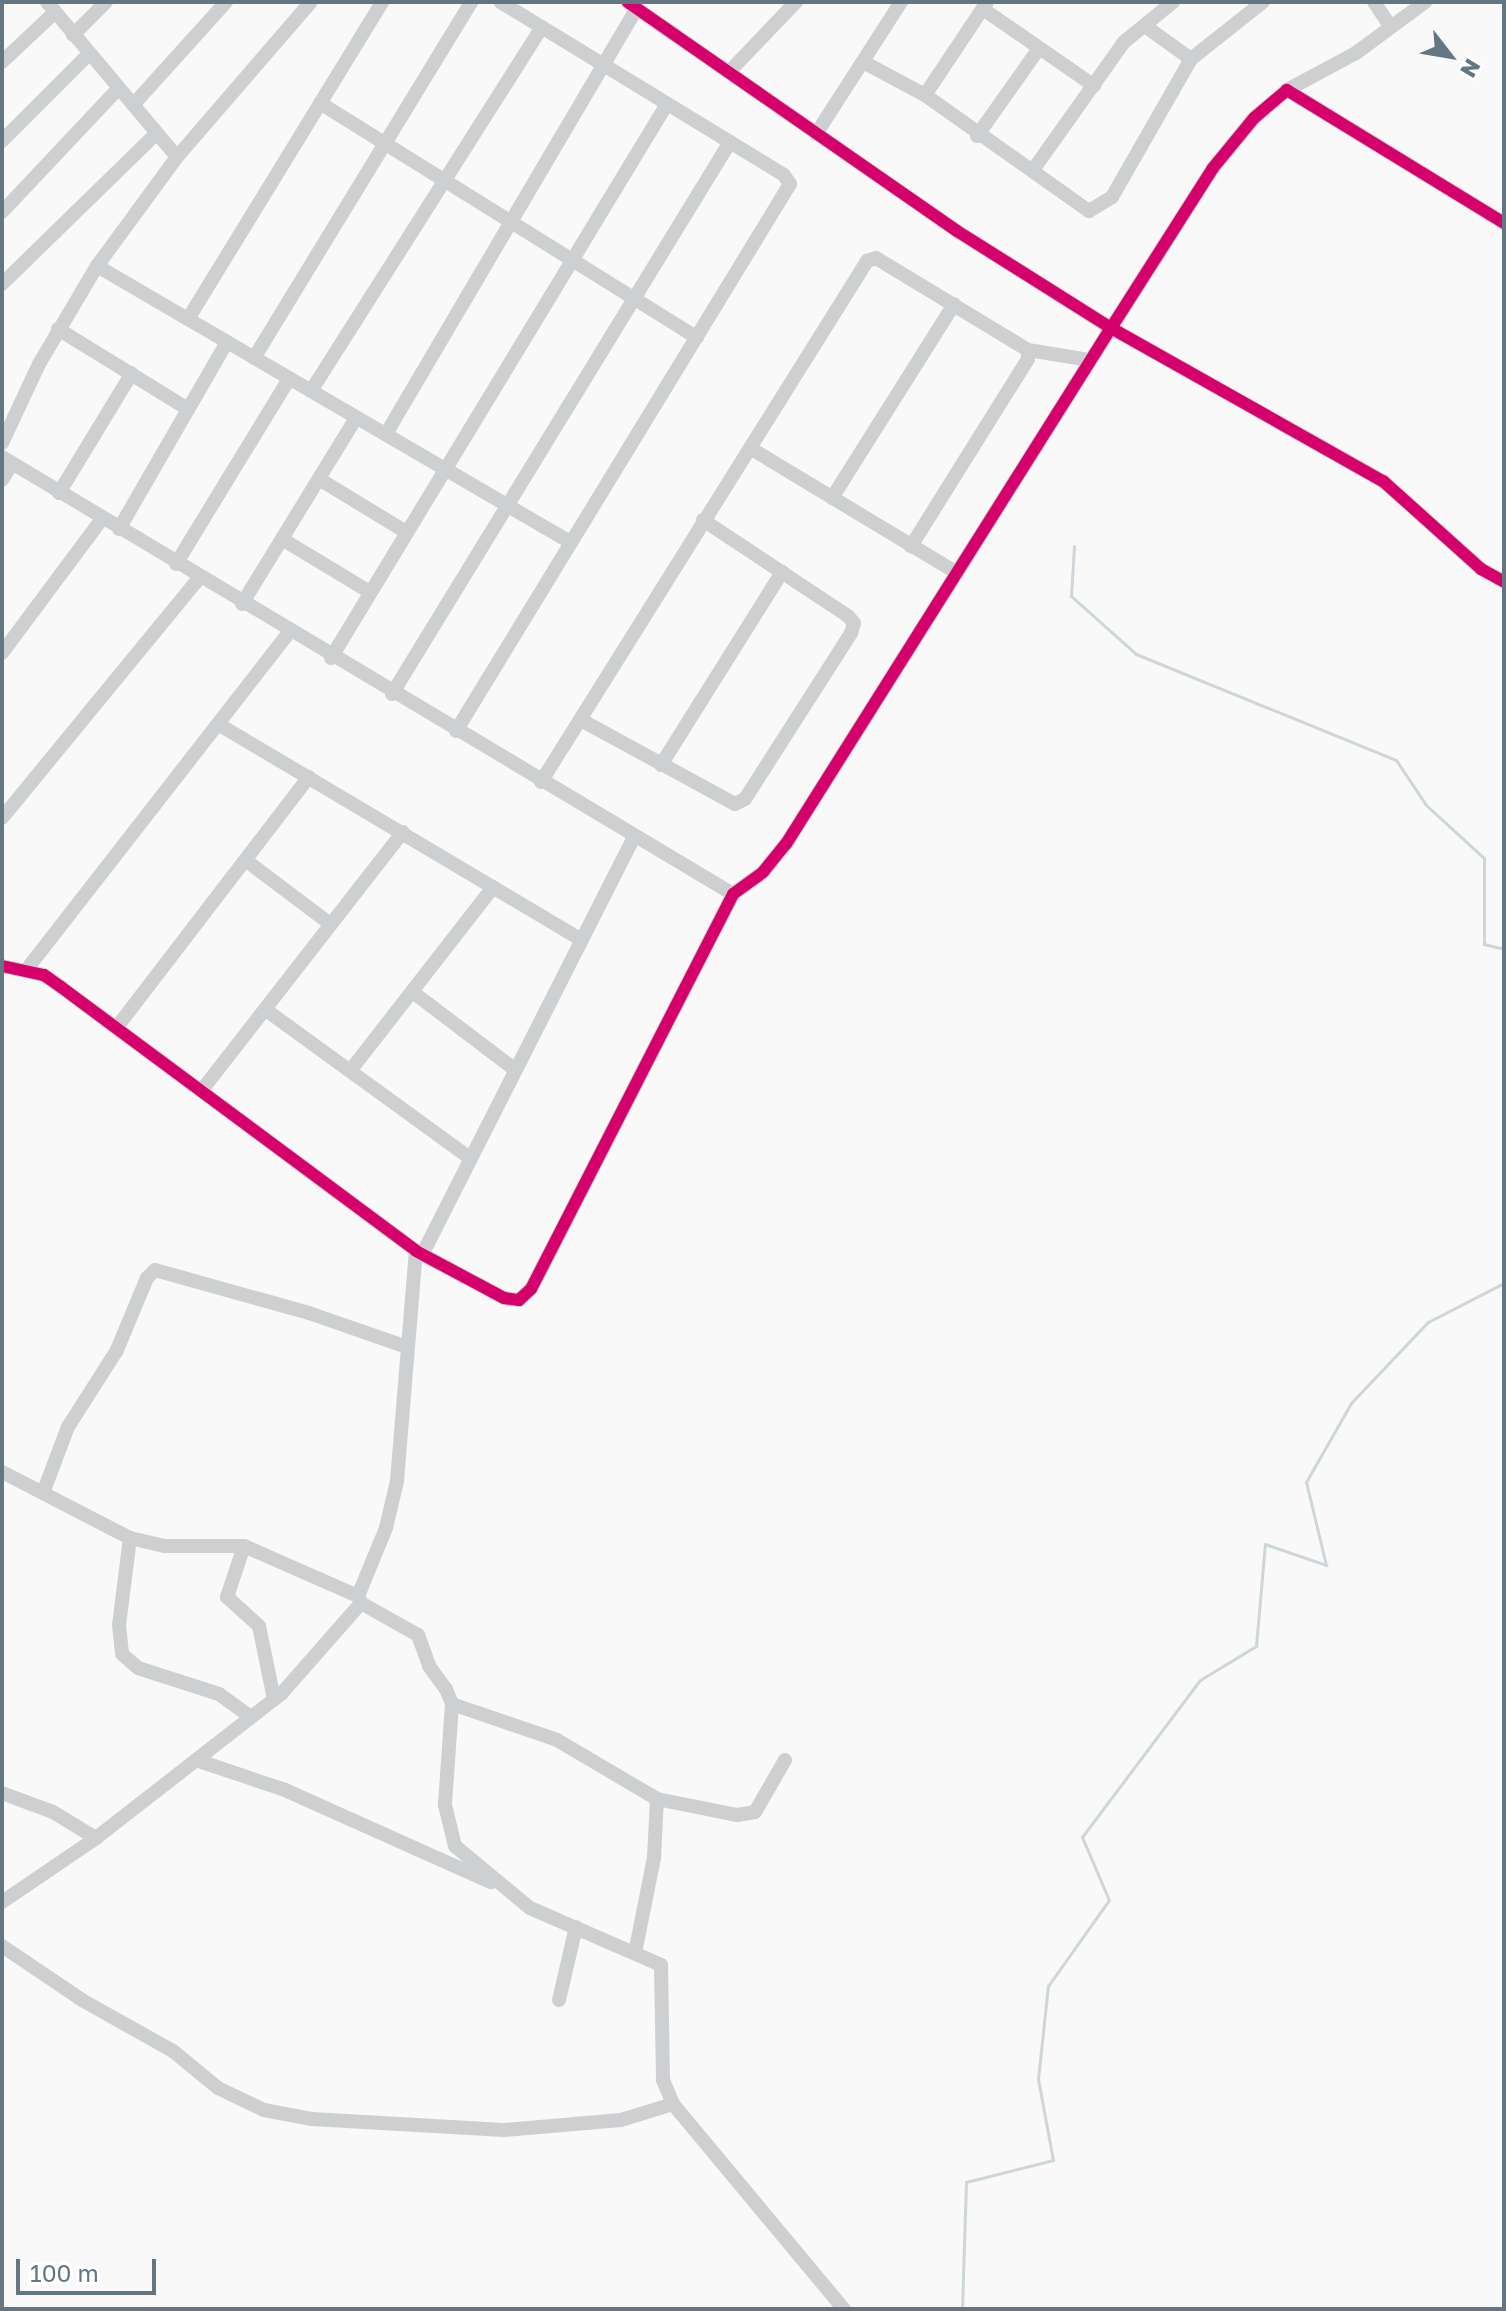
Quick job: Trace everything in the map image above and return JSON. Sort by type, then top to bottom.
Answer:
[{"type":"street","points":[[73,35],[106,2]]},
{"type":"street","points":[[133,105],[226,2]]},
{"type":"street","points":[[2,443],[58,329],[97,266],[177,157],[311,2]]},
{"type":"street","points":[[188,319],[382,2]]},
{"type":"street","points":[[254,358],[471,2]]},
{"type":"street","points":[[456,731],[790,184],[784,175],[501,2]]},
{"type":"street","points":[[729,72],[796,2]]},
{"type":"street","points":[[816,134],[865,63],[901,2]]},
{"type":"street","points":[[1033,170],[1124,42],[1173,2]]},
{"type":"street","points":[[865,63],[925,95],[977,136],[1033,170],[1089,211],[1097,210],[1112,197],[1153,131],[1191,59],[1263,2]]},
{"type":"street","points":[[1374,2],[1391,27]]},
{"type":"street","points":[[5,970],[27,969],[53,981],[420,1251],[504,1298],[519,1300],[531,1289],[733,894],[763,872],[786,844],[1213,168],[1254,118],[1287,90],[1348,58],[1425,2]]},
{"type":"street","points":[[386,434],[605,67],[632,4],[816,134],[1111,328],[1383,481],[1481,569],[1504,582]]},
{"type":"street","points":[[925,95],[985,6],[1038,50],[1094,86]]},
{"type":"street","points":[[2,62],[50,7],[177,157]]},
{"type":"street","points":[[1145,26],[1191,59]]},
{"type":"street","points":[[311,391],[447,182],[542,27]]},
{"type":"street","points":[[977,136],[1038,50]]},
{"type":"street","points":[[2,141],[89,54]]},
{"type":"street","points":[[2,212],[119,88]]},
{"type":"street","points":[[1287,90],[1504,223]]},
{"type":"street","points":[[320,103],[697,338]]},
{"type":"street","points":[[331,658],[667,104]]},
{"type":"street","points":[[2,284],[157,133]]},
{"type":"street","points":[[392,694],[730,142]]},
{"type":"street","points":[[541,782],[867,261],[883,261],[1028,350],[1090,360]]},
{"type":"street","points":[[97,266],[570,542]]},
{"type":"street","points":[[832,498],[954,304]]},
{"type":"street","points":[[58,329],[188,409]]},
{"type":"street","points":[[119,529],[227,342]]},
{"type":"street","points":[[911,546],[1028,359],[1028,350]]},
{"type":"street","points":[[59,493],[132,373]]},
{"type":"street","points":[[176,564],[289,379]]},
{"type":"street","points":[[242,604],[356,418]]},
{"type":"street","points":[[750,448],[957,573]]},
{"type":"street","points":[[2,480],[7,460],[289,633],[733,894]]},
{"type":"street","points":[[319,479],[406,532]]},
{"type":"street","points":[[2,653],[102,519]]},
{"type":"street","points":[[581,720],[735,804],[745,799],[851,633],[854,623],[848,616],[703,520]]},
{"type":"street","points":[[282,539],[370,592]]},
{"type":"street","points":[[661,765],[782,572]]},
{"type":"street","points":[[2,818],[199,578]]},
{"type":"street","points":[[27,969],[289,633]]},
{"type":"street","points":[[218,724],[579,938]]},
{"type":"street","points":[[117,1027],[248,862],[309,777]]},
{"type":"street","points":[[202,1090],[266,1010],[329,923],[403,832]]},
{"type":"street","points":[[2,1902],[96,1838],[274,1699],[360,1600],[386,1528],[397,1481],[407,1347],[420,1251],[471,1159],[579,938],[634,837]]},
{"type":"street","points":[[248,862],[329,923]]},
{"type":"street","points":[[350,1071],[414,993],[493,887]]},
{"type":"street","points":[[414,993],[514,1069]]},
{"type":"street","points":[[266,1010],[471,1159]]},
{"type":"street","points":[[43,1493],[68,1427],[117,1350],[147,1278],[155,1270],[295,1308],[407,1347]]},
{"type":"street","points":[[2,1472],[130,1538],[165,1546],[244,1546],[360,1600],[418,1635],[429,1666],[452,1704],[444,1781],[449,1827],[455,1846],[530,1908],[661,1965],[663,2080],[673,2104],[844,2309]]},
{"type":"street","points":[[130,1538],[119,1625],[122,1654],[138,1668],[219,1694],[251,1717]]},
{"type":"street","points":[[244,1546],[227,1597],[259,1626],[274,1699]]},
{"type":"street","points":[[452,1704],[557,1740],[657,1799],[749,1816],[785,1760]]},
{"type":"street","points":[[196,1760],[285,1790],[505,1888]]},
{"type":"street","points":[[2,1793],[96,1838]]},
{"type":"street","points":[[635,1953],[654,1858],[657,1799]]},
{"type":"street","points":[[559,2000],[576,1927]]},
{"type":"street","points":[[2,1946],[82,2000],[164,2044],[218,2088],[264,2110],[326,2120],[504,2130],[621,2120],[673,2104]]},
{"type":"waterway","points":[[1074,546],[1071,596],[1136,654],[1396,760],[1426,805],[1484,858],[1484,944],[1504,949]]},
{"type":"waterway","points":[[962,2309],[966,2182],[1053,2160],[1038,2079],[1048,1986],[1109,1900],[1082,1837],[1200,1680],[1256,1646],[1265,1544],[1326,1565],[1306,1482],[1351,1403],[1428,1322],[1504,1283]]},
{"type":"cycle path","points":[[2,966],[44,975],[416,1251],[504,1298],[519,1300],[531,1289],[733,894],[763,872],[786,844],[1111,328],[957,231],[628,2]]},
{"type":"cycle path","points":[[1504,223],[1287,90],[1254,118],[1213,168],[1111,328],[1383,481],[1481,569],[1504,582]]}]
